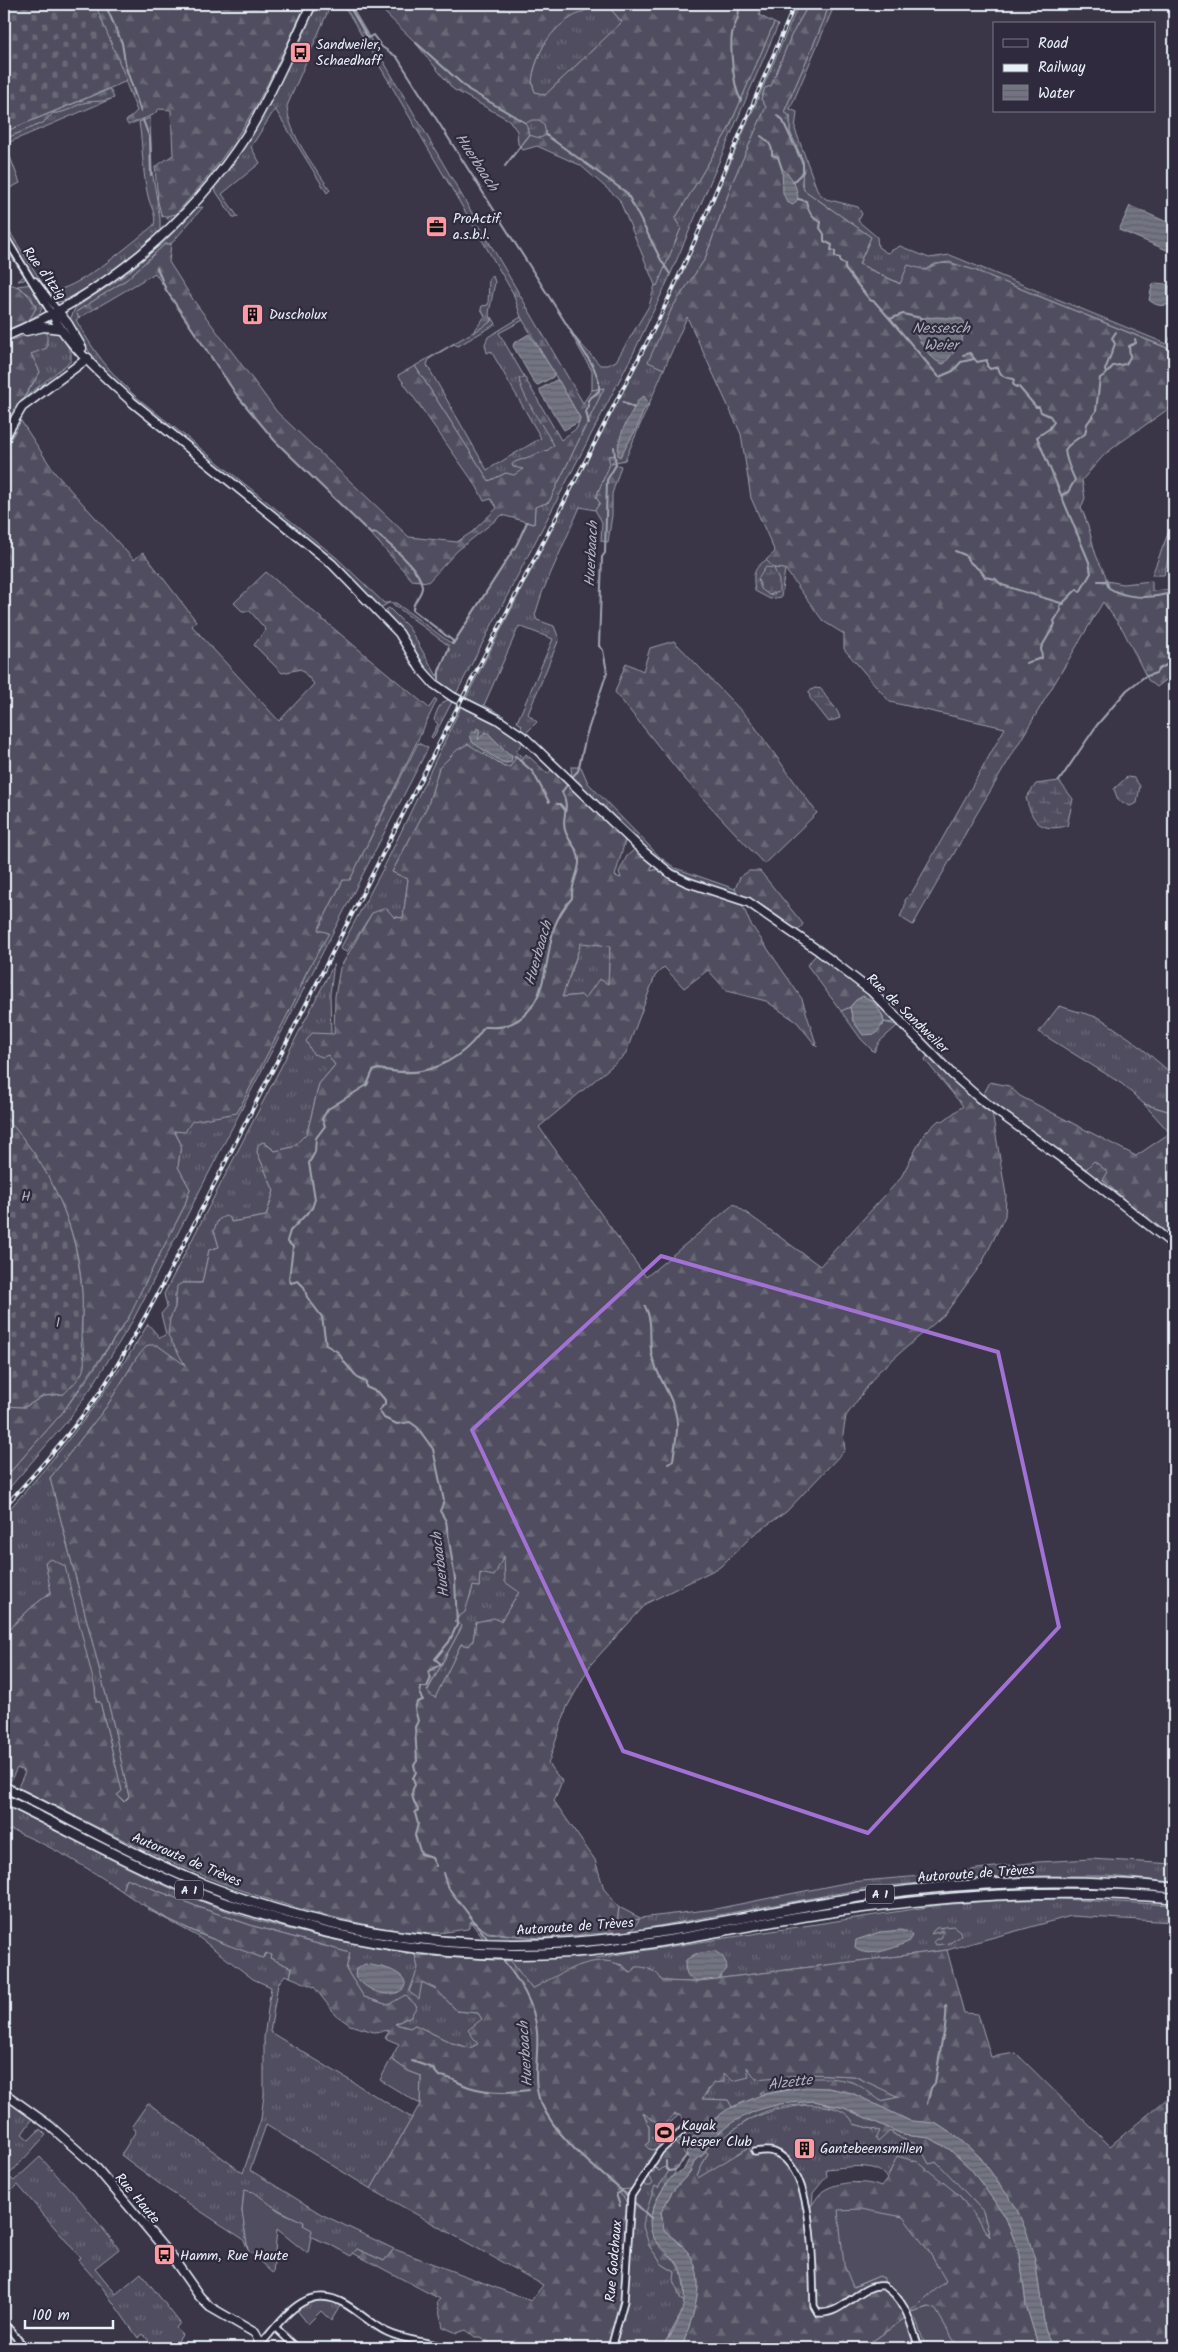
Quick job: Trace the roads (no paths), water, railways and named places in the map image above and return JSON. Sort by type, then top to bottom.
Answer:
[{"type":"highway","name":"Autoroute de Trèves","points":[[4,1787],[138,1855],[206,1885],[312,1919],[380,1933],[425,1939],[492,1944],[589,1942],[694,1927],[874,1895],[940,1887],[1061,1882],[1174,1888]]},
{"type":"highway","name":"Autoroute de Trèves","points":[[4,1799],[133,1864],[202,1896],[310,1929],[349,1938],[388,1944],[492,1954],[593,1952],[696,1937],[817,1914],[940,1898],[1060,1892],[1174,1898]]},
{"type":"main road","points":[[4,337],[70,305],[113,276],[169,230],[214,181],[248,132],[263,107],[312,4]]},
{"type":"main road","points":[[68,324],[70,305]]},
{"type":"main road","points":[[55,313],[68,324],[88,358]]},
{"type":"main road","points":[[55,313],[60,329],[88,358]]},
{"type":"main road","points":[[4,337],[44,327],[60,329]]},
{"type":"main road","points":[[4,438],[22,407],[88,358]]},
{"type":"main road","name":"Rue de Sandweiler","points":[[88,358],[107,379],[184,445],[332,564],[399,633],[420,668],[434,684],[515,731],[569,779],[644,852],[671,874],[687,882],[748,902],[777,920],[863,985],[979,1098],[1085,1175],[1174,1245]]},
{"type":"main road","name":"Rue Haute","points":[[4,2093],[73,2145],[94,2165],[155,2237],[200,2297],[210,2306],[250,2330],[259,2339],[262,2346]]},
{"type":"street","name":"Rue d'Itzig","points":[[4,235],[42,298],[55,313]]},
{"type":"street","name":"Rue d'Itzig","points":[[12,249],[55,313]]},
{"type":"street","points":[[40,321],[44,309],[42,298]]},
{"type":"street","name":"Rue Godchaux","points":[[611,2348],[624,2301],[628,2270],[630,2204],[641,2179],[660,2151],[690,2124]]},
{"type":"street","points":[[755,2152],[772,2151],[788,2162],[804,2196],[809,2210],[814,2306],[818,2313],[825,2314],[842,2307],[869,2287],[884,2286],[897,2296],[903,2305],[919,2348]]},
{"type":"street","points":[[262,2346],[299,2303],[307,2299],[326,2297],[344,2304],[386,2332],[446,2348]]},
{"type":"street","points":[[4,2322],[25,2348]]},
{"type":"street","points":[[276,2328],[296,2348]]},
{"type":"water","points":[[782,169],[791,178],[796,190],[798,199],[793,205],[787,202],[783,193]]},
{"type":"water","points":[[1130,206],[1174,225],[1174,253],[1119,230]]},
{"type":"water","points":[[1155,283],[1166,284],[1174,289],[1174,302],[1161,306],[1149,300],[1152,286]]},
{"type":"water","name":"Nessesch Weier","points":[[921,318],[962,319],[966,325],[961,341],[944,364],[939,363],[930,355],[918,338],[914,328]]},
{"type":"water","points":[[529,334],[554,372],[553,377],[538,385],[535,384],[513,346],[514,343]]},
{"type":"water","points":[[556,380],[559,381],[580,418],[579,422],[564,430],[540,392],[540,389]]},
{"type":"water","points":[[644,396],[649,404],[643,411],[638,426],[620,457],[618,456],[618,448],[622,433],[639,399]]},
{"type":"water","points":[[477,728],[480,730],[478,740],[485,732],[488,733],[512,755],[511,762],[502,762],[473,743],[470,736],[472,730],[475,732]]},
{"type":"water","points":[[863,996],[877,1006],[883,1018],[884,1022],[876,1034],[863,1035],[853,1021],[850,1007]]},
{"type":"water","points":[[901,1930],[910,1933],[912,1936],[908,1942],[896,1947],[874,1953],[867,1953],[855,1948],[856,1940],[880,1932]]},
{"type":"water","points":[[714,1951],[723,1958],[727,1969],[718,1979],[697,1981],[688,1977],[685,1967],[686,1960],[695,1954]]},
{"type":"water","points":[[365,1964],[392,1970],[403,1978],[405,1984],[403,1989],[397,1993],[388,1994],[378,1992],[366,1986],[355,1976],[356,1969]]},
{"type":"water","name":"Alzette","points":[[806,2087],[828,2088],[852,2093],[910,2121],[935,2123],[958,2138],[980,2157],[1016,2207],[1027,2233],[1035,2260],[1045,2329],[1052,2348],[1039,2348],[1026,2305],[1020,2255],[1005,2216],[971,2169],[949,2149],[930,2138],[904,2135],[844,2108],[814,2101],[779,2104],[755,2111],[733,2122],[716,2135],[702,2156],[695,2160],[690,2172],[672,2192],[661,2212],[664,2230],[691,2256],[697,2272],[698,2283],[695,2305],[682,2348],[662,2348],[682,2312],[685,2294],[684,2281],[680,2268],[674,2259],[658,2244],[650,2225],[652,2212],[660,2194],[672,2177],[683,2171],[689,2159],[686,2155],[687,2144],[695,2135],[726,2110],[761,2095]]},
{"type":"waterway","points":[[105,4],[122,43],[126,68],[141,112]]},
{"type":"waterway","name":"Huerbaach","points":[[348,4],[368,38],[373,35],[382,47],[397,57],[593,366],[599,381],[599,391],[588,400],[589,407],[586,411],[589,424]]},
{"type":"waterway","points":[[738,4],[739,13],[733,29],[731,48],[734,77],[741,100]]},
{"type":"waterway","points":[[414,41],[469,90],[526,123]]},
{"type":"waterway","points":[[777,116],[782,119],[803,164],[803,172],[793,182]]},
{"type":"waterway","points":[[143,120],[150,139],[151,175]]},
{"type":"waterway","points":[[505,166],[529,135]]},
{"type":"waterway","points":[[546,135],[627,193],[670,274]]},
{"type":"waterway","points":[[761,136],[770,144],[772,155],[778,157],[782,169]]},
{"type":"waterway","points":[[798,199],[806,201],[811,214],[821,222],[820,228],[824,234],[824,241],[832,245],[831,250],[835,251],[835,257],[840,258],[840,262],[845,264],[845,269],[870,300],[875,302],[890,319],[903,314],[921,318]]},
{"type":"waterway","points":[[157,268],[166,290],[236,394],[275,441],[371,534],[376,533],[410,564],[420,579],[422,586],[413,610],[453,641],[452,644]]},
{"type":"waterway","points":[[890,319],[939,377],[953,371],[961,362],[974,359]]},
{"type":"waterway","points":[[1106,374],[1105,370],[1115,344],[1112,338],[1116,332]]},
{"type":"waterway","points":[[1062,495],[1068,492],[1075,480],[1067,461],[1065,450],[1085,434],[1087,424],[1096,411],[1100,378],[1113,366],[1126,364],[1130,357],[1129,346],[1136,343],[1135,339]]},
{"type":"waterway","points":[[963,355],[970,353],[977,362],[987,360],[987,366],[990,369],[998,367],[1002,374],[1014,379],[1013,384],[1016,387],[1018,386],[1036,407],[1039,407],[1041,412],[1050,416],[1054,422],[1049,429],[1037,437],[1089,562],[1091,573],[1080,592],[1077,589],[1060,606],[1061,610],[1054,621],[1055,624],[1041,648],[1042,658],[1026,663]]},
{"type":"waterway","points":[[623,402],[634,408]]},
{"type":"waterway","name":"Huerbaach","points":[[572,777],[578,771],[586,736],[607,672],[603,650],[599,646],[602,557],[605,553],[607,480],[616,465],[614,447]]},
{"type":"waterway","points":[[453,644],[517,544],[527,522]]},
{"type":"waterway","points":[[955,551],[965,555],[985,577],[995,579],[1002,585],[1064,604]]},
{"type":"waterway","points":[[1098,581],[1106,581],[1109,588],[1130,596],[1153,597],[1174,593]]},
{"type":"waterway","points":[[449,649],[439,671],[439,683],[449,689]]},
{"type":"waterway","points":[[1059,781],[1097,725],[1127,690],[1144,677],[1156,673],[1159,669],[1174,661]]},
{"type":"waterway","points":[[515,756],[533,772],[549,802]]},
{"type":"waterway","name":"Huerbaach","points":[[436,1866],[432,1858],[421,1854],[415,1835],[418,1824],[415,1813],[418,1810],[412,1794],[415,1785],[413,1778],[416,1772],[414,1765],[417,1761],[415,1727],[418,1721],[415,1709],[417,1702],[423,1700],[420,1695],[421,1687],[427,1687],[431,1678],[428,1672],[441,1664],[435,1659],[449,1642],[457,1625],[455,1579],[446,1521],[440,1511],[444,1501],[433,1449],[417,1427],[410,1422],[397,1424],[384,1418],[379,1410],[385,1404],[385,1400],[379,1393],[366,1387],[366,1382],[359,1379],[338,1352],[326,1345],[322,1317],[307,1297],[304,1287],[298,1281],[291,1283],[289,1279],[293,1247],[287,1241],[290,1231],[312,1208],[315,1199],[309,1163],[315,1152],[316,1138],[325,1126],[322,1119],[328,1109],[367,1085],[373,1071],[378,1069],[416,1072],[440,1066],[465,1050],[484,1027],[502,1027],[518,1020],[537,999],[542,985],[554,928],[572,898],[579,863],[578,854],[564,825],[566,803],[562,792],[567,785]]},
{"type":"waterway","points":[[557,804],[560,804],[565,810]]},
{"type":"waterway","points":[[645,1306],[649,1318],[654,1364],[676,1413],[677,1422],[673,1461],[668,1464]]},
{"type":"waterway","name":"Huerbaach","points":[[443,1873],[447,1886],[489,1941]]},
{"type":"waterway","name":"Huerbaach","points":[[501,1957],[525,1992],[536,2021],[536,2084],[540,2101],[547,2115],[567,2141],[628,2196]]},
{"type":"waterway","points":[[927,2104],[931,2088],[935,2083],[945,2028],[946,2006]]},
{"type":"waterway","points":[[412,2061],[432,2068],[439,2076],[476,2089],[499,2092],[529,2090]]},
{"type":"waterway","points":[[666,2161],[666,2168],[669,2171],[675,2170],[687,2155]]},
{"type":"waterway","points":[[620,2206],[616,2194],[622,2191]]},
{"type":"waterway","name":"Huerbaach","points":[[633,2201],[651,2218]]},
{"type":"railway","points":[[4,1507],[78,1422],[110,1378],[169,1273],[453,716],[659,319],[693,245],[795,4]]},
{"type":"place","name":"Sandweiler, Schaedhaff","points":[[300,52]]},
{"type":"place","name":"ProActif a.s.b.l.","points":[[437,226]]},
{"type":"place","name":"Duscholux","points":[[253,314]]},
{"type":"place","name":"Kayak Hesper Club","points":[[665,2133]]},
{"type":"place","name":"Gantebeensmillen","points":[[804,2148]]},
{"type":"place","name":"Hamm, Rue Haute","points":[[164,2255]]},
{"type":"park label","name":"H","points":[[26,1196]]},
{"type":"park label","name":"I","points":[[58,1322]]}]
